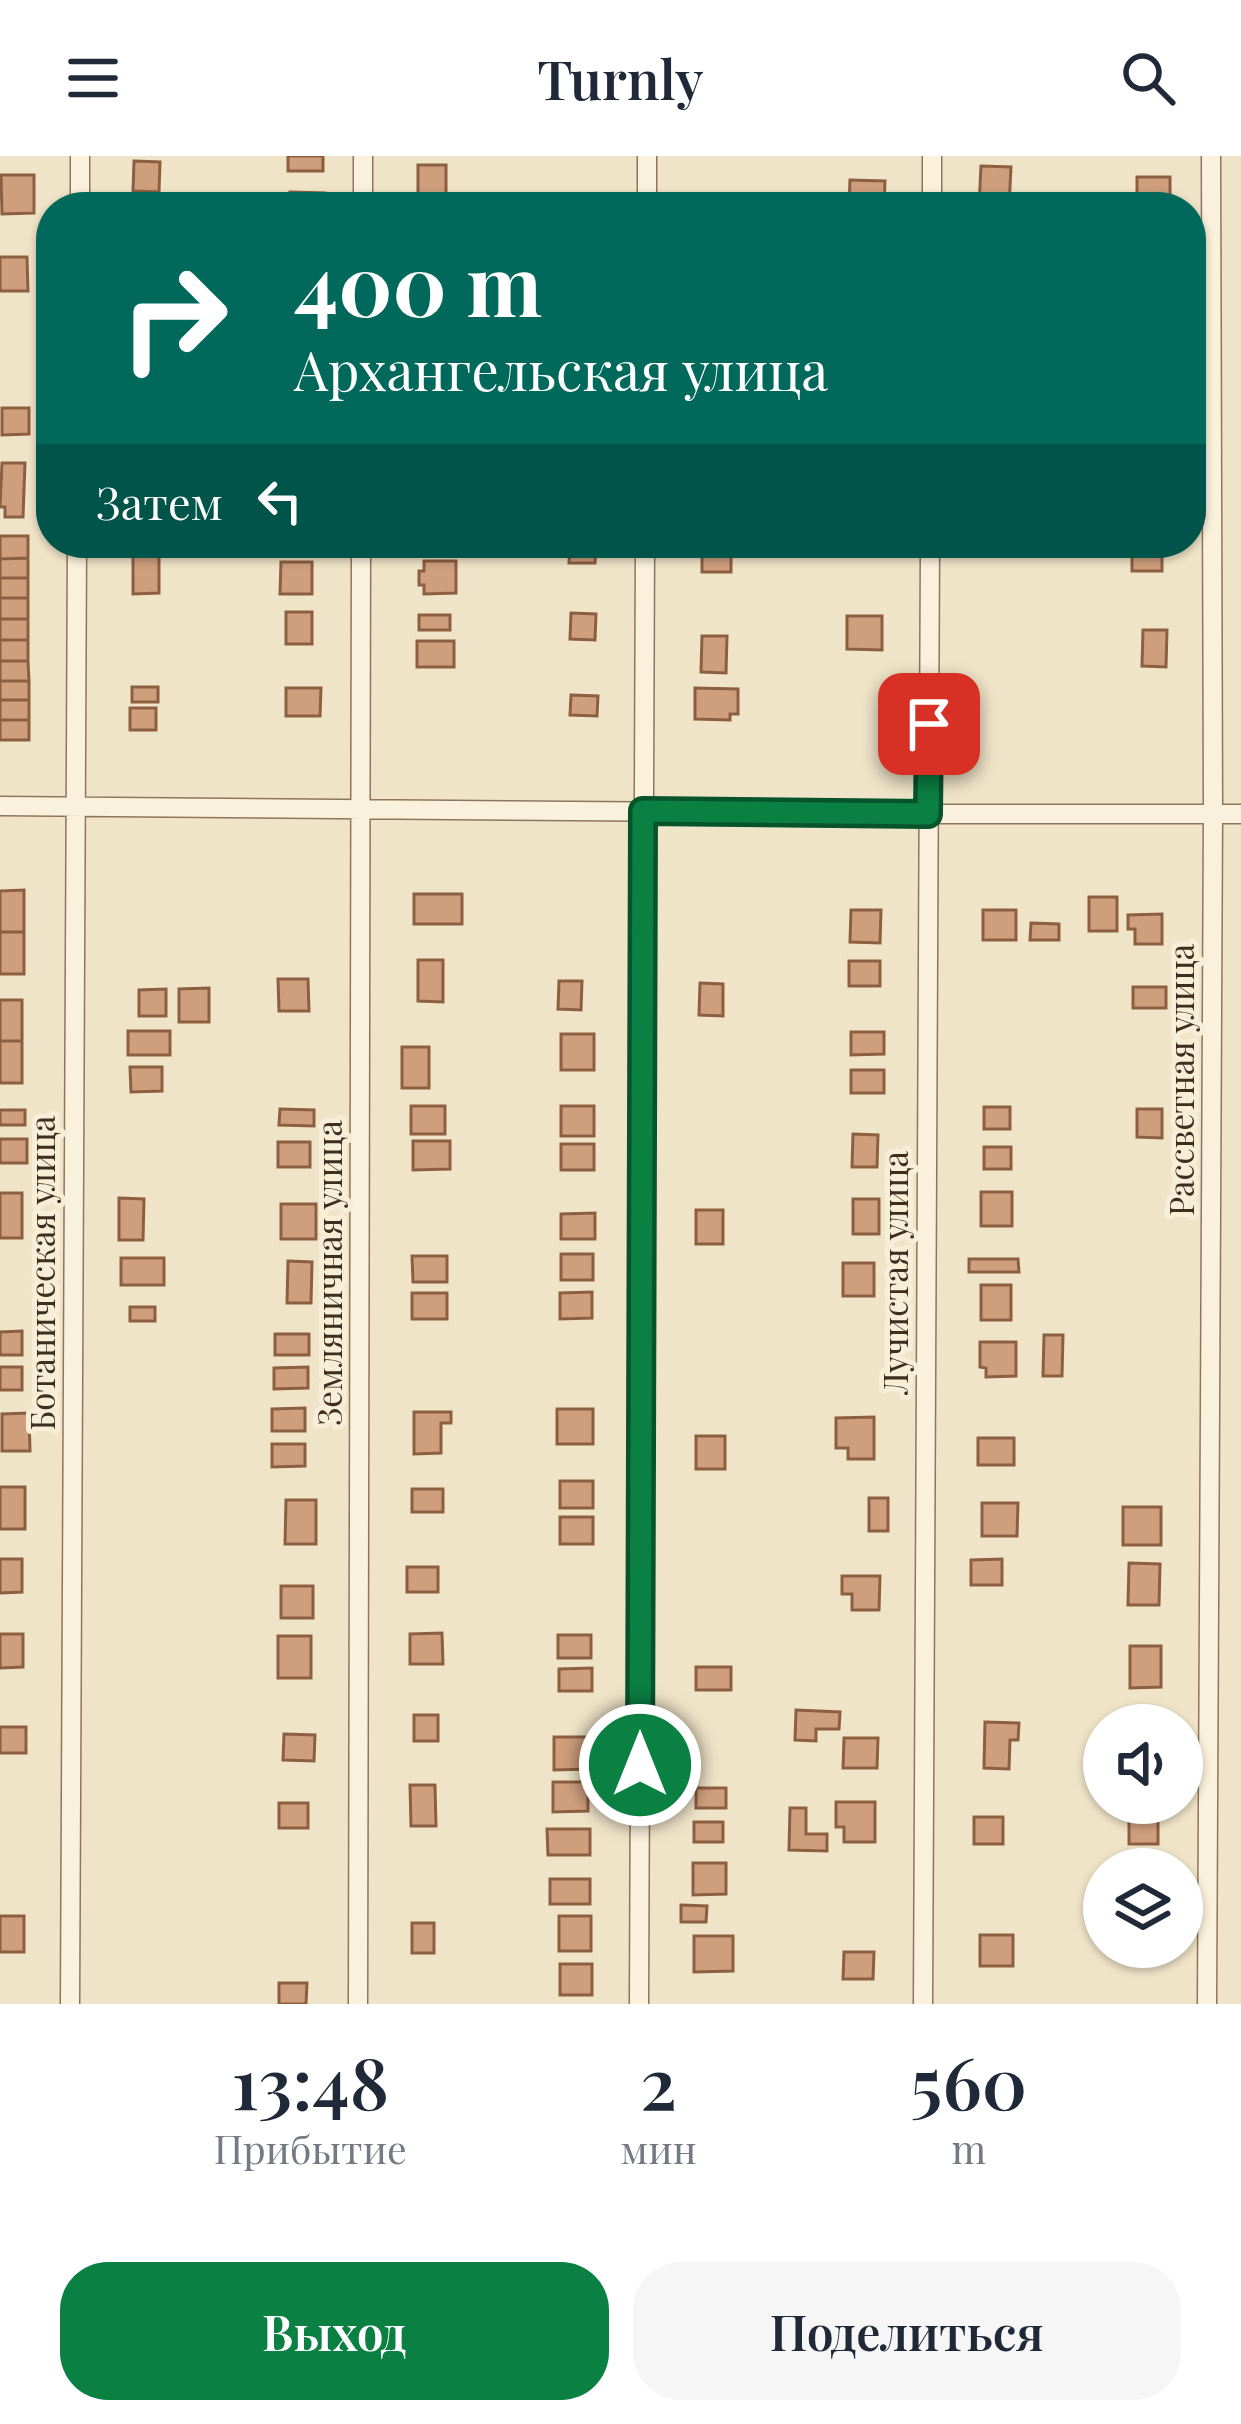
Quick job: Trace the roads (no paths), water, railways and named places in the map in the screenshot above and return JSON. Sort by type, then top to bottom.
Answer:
[{"type":"street","points":[[80,156],[80,192]]},
{"type":"street","points":[[363,156],[363,192]]},
{"type":"street","points":[[647,156],[647,192]]},
{"type":"street","points":[[932,156],[932,192]]},
{"type":"street","name":"Рассветная улица","points":[[1207,2004],[1214,814],[1211,156]]},
{"type":"street","name":"Ботаническая улица","points":[[70,2004],[77,558]]},
{"type":"street","name":"Земляничная улица","points":[[358,2004],[362,558]]},
{"type":"street","points":[[639,2004],[645,558]]},
{"type":"street","name":"Лучистая улица","points":[[923,2004],[930,558]]},
{"type":"street","points":[[0,806],[1241,814]]}]
